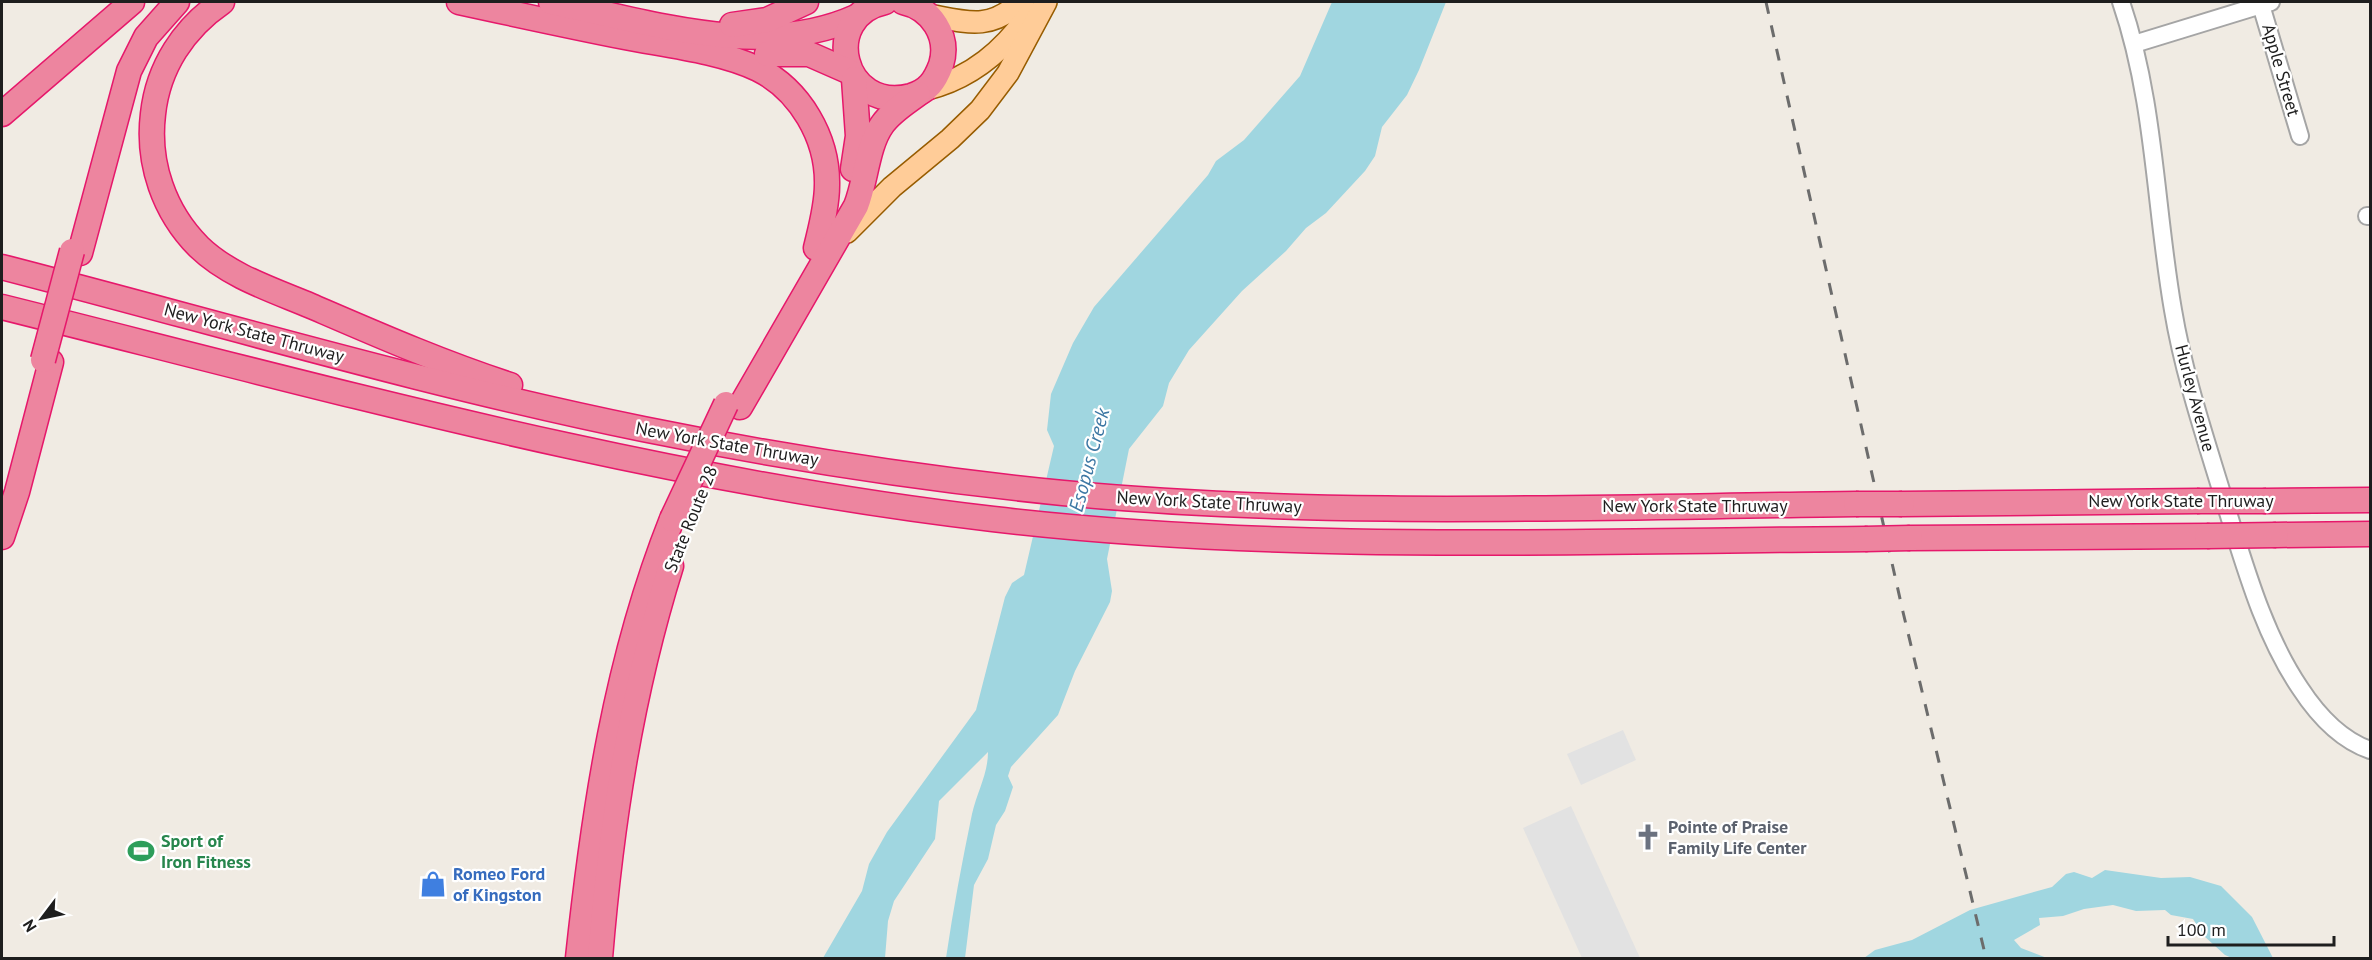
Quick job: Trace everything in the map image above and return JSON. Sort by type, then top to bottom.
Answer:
[{"type":"highway","points":[[2,114],[132,2]]},
{"type":"highway","points":[[2,515],[76,252],[119,72],[137,34],[162,2]]},
{"type":"highway","points":[[76,252],[131,65],[146,37],[177,2]]},
{"type":"highway","points":[[222,2],[200,19],[172,54],[158,86],[151,124],[154,161],[165,199],[176,218],[200,248],[234,272],[375,334],[493,380],[640,429]]},
{"type":"highway","points":[[459,2],[686,49],[747,65],[771,77],[795,98],[808,116],[823,151],[827,182],[824,217],[826,245]]},
{"type":"highway","points":[[551,2],[723,35],[773,38],[821,31],[868,7]]},
{"type":"highway","points":[[648,21],[722,26],[754,23],[780,16],[806,2]]},
{"type":"highway","name":"State Route 28","points":[[826,245],[854,165],[858,136],[852,76],[846,44],[868,7]]},
{"type":"highway","points":[[686,49],[809,54],[852,76],[868,91],[884,97],[900,98],[923,92],[935,78],[943,54],[942,37],[918,7]]},
{"type":"highway","name":"State Route 28","points":[[578,958],[592,843],[613,718],[639,610],[733,406],[826,245],[861,193],[873,145],[881,126],[923,92]]},
{"type":"highway","name":"New York State Thruway","points":[[2,267],[461,387],[640,429],[834,463],[998,486],[1179,502],[1364,508],[2370,500]]},
{"type":"highway","name":"New York State Thruway","points":[[2,307],[452,421],[623,460],[814,495],[994,519],[1177,536],[1362,543],[2370,534]]},
{"type":"highway","points":[[2,315],[102,332]]},
{"type":"highway","points":[[2,537],[13,509],[47,361]]},
{"type":"highway","name":"State Route 28","points":[[600,958],[611,845],[630,719],[680,520]]},
{"type":"main road","points":[[918,7],[963,22],[987,22],[1007,13],[1020,2]]},
{"type":"main road","points":[[923,92],[955,80],[986,62],[1012,36],[1037,2]]},
{"type":"main road","points":[[826,245],[950,139],[980,110],[1016,60],[1046,2]]},
{"type":"street","name":"Hurley Avenue","points":[[2121,2],[2134,44],[2153,155],[2164,255],[2175,323],[2193,397],[2240,548],[2272,635],[2300,688],[2314,709],[2340,733],[2370,750]]},
{"type":"street","points":[[2134,44],[2266,3]]},
{"type":"street","name":"Apple Street","points":[[2266,3],[2300,136]]},
{"type":"shaded area","points":[[1623,730],[1636,760],[1581,785],[1567,754]]},
{"type":"shaded area","points":[[1571,806],[1640,958],[1582,958],[1523,828]]},
{"type":"water","name":"Esopus Creek","points":[[1332,2],[1446,2],[1419,70],[1407,95],[1382,127],[1375,156],[1365,171],[1326,213],[1306,228],[1286,251],[1242,291],[1189,350],[1169,383],[1163,406],[1129,449],[1107,559],[1112,591],[1110,602],[1075,671],[1058,715],[1011,767],[1008,776],[1013,787],[1005,811],[996,825],[988,859],[974,885],[965,958],[946,958],[968,832],[986,768],[988,752],[939,801],[935,839],[894,901],[888,921],[885,958],[823,958],[862,891],[869,864],[887,832],[976,710],[1005,597],[1012,583],[1024,575],[1054,446],[1047,430],[1051,394],[1073,343],[1094,307],[1208,175],[1216,161],[1244,140],[1300,76]]},
{"type":"water","points":[[2105,870],[2161,878],[2190,877],[2221,886],[2252,917],[2273,958],[2232,958],[2225,955],[2204,936],[2193,919],[2171,915],[2165,910],[2136,911],[2113,905],[2084,909],[2063,916],[2039,918],[2040,925],[2014,940],[2021,948],[2047,958],[1864,958],[1875,950],[1912,940],[1970,910],[2052,887],[2066,874],[2074,872],[2092,878]]},
{"type":"railway","points":[[1766,2],[1903,612],[1986,958]]},
{"type":"place","name":"Pointe of Praise Family Life Center","points":[[1648,837]]},
{"type":"place","name":"Sport of Iron Fitness","points":[[141,851]]},
{"type":"place","name":"Romeo Ford of Kingston","points":[[433,884]]}]
